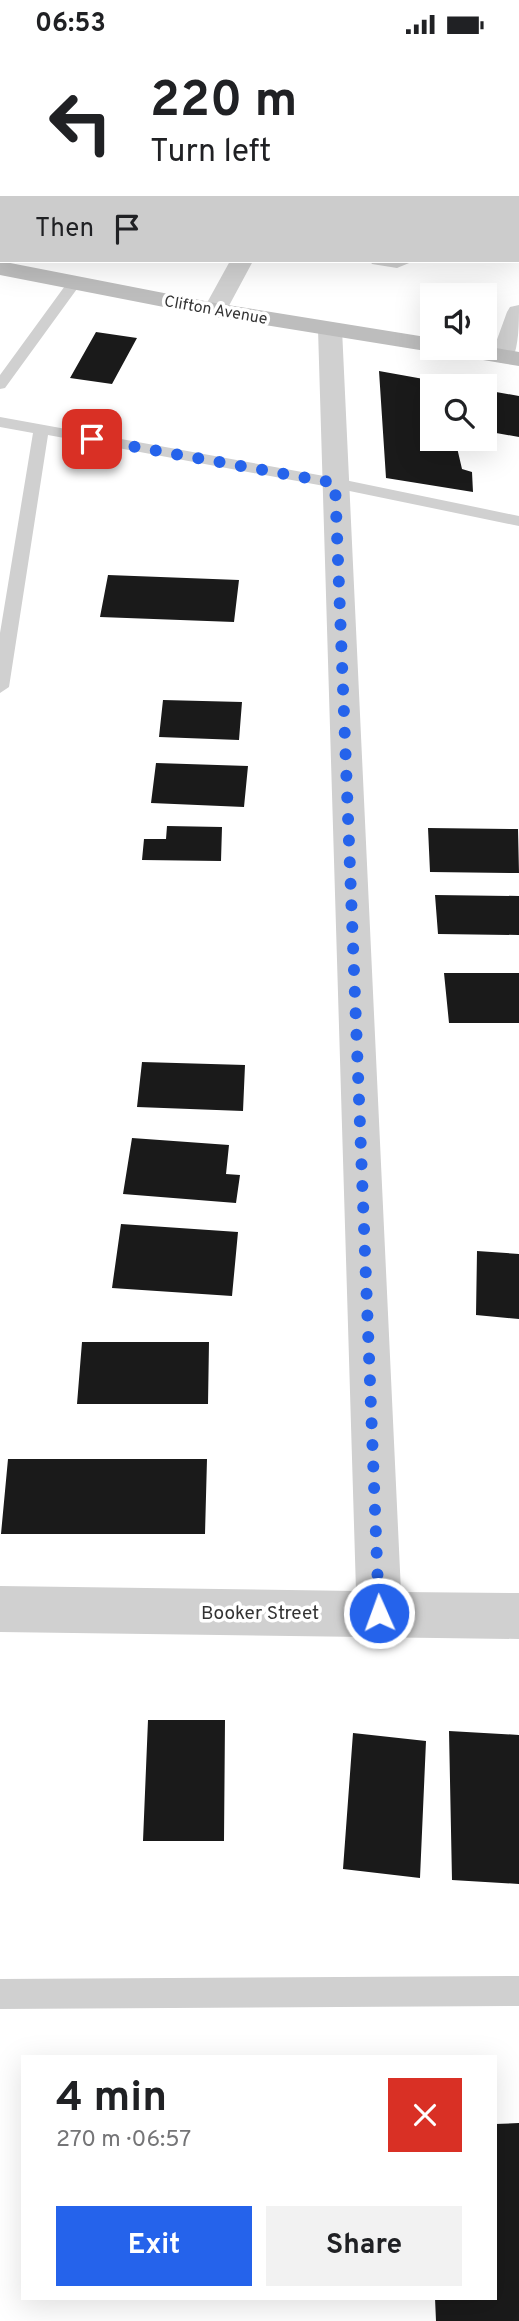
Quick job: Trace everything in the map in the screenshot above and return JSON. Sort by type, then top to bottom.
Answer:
[{"type":"street","points":[[215,310],[240,263]]},
{"type":"street","name":"Clifton Avenue","points":[[0,268],[215,310],[420,343]]},
{"type":"street","points":[[511,358],[519,312]]},
{"type":"street","points":[[330,329],[379,1613]]},
{"type":"street","name":"Booker Street","points":[[0,1609],[519,1616]]},
{"type":"lane","points":[[0,385],[75,282]]},
{"type":"lane","points":[[0,422],[335,483],[519,521]]},
{"type":"lane","points":[[0,687],[41,430]]},
{"type":"lane","points":[[0,1994],[519,1991]]},
{"type":"building","points":[[96,332],[137,338],[112,384],[70,378]]},
{"type":"building","points":[[379,371],[420,378],[420,451],[458,451],[462,469],[472,472],[473,492],[386,478]]},
{"type":"building","points":[[497,392],[519,396],[519,437],[497,433]]},
{"type":"building","points":[[108,575],[239,580],[234,622],[100,617]]},
{"type":"building","points":[[163,700],[242,702],[239,740],[159,737]]},
{"type":"building","points":[[156,763],[248,766],[244,807],[151,803]]},
{"type":"building","points":[[167,826],[222,827],[221,861],[142,860],[144,839],[166,839]]},
{"type":"building","points":[[428,828],[518,829],[519,873],[430,872]]},
{"type":"building","points":[[435,895],[519,896],[519,935],[438,934]]},
{"type":"building","points":[[444,973],[519,973],[519,1023],[449,1023]]},
{"type":"building","points":[[142,1062],[245,1065],[243,1111],[137,1107]]},
{"type":"building","points":[[132,1138],[229,1145],[226,1174],[240,1175],[236,1203],[123,1194]]},
{"type":"building","points":[[121,1224],[238,1232],[232,1296],[112,1288]]},
{"type":"building","points":[[477,1251],[519,1254],[519,1319],[476,1315]]},
{"type":"building","points":[[82,1342],[209,1342],[208,1404],[77,1404]]},
{"type":"building","points":[[8,1459],[207,1459],[205,1534],[1,1534]]},
{"type":"building","points":[[148,1720],[225,1720],[224,1841],[143,1841]]},
{"type":"building","points":[[449,1731],[519,1735],[519,1884],[452,1880]]},
{"type":"building","points":[[353,1733],[426,1741],[420,1878],[343,1869]]},
{"type":"building","points":[[519,2123],[519,2321],[436,2321],[435,2300],[497,2300],[497,2124]]},
{"type":"route","points":[[92,439],[335,483],[379,1613]]}]
